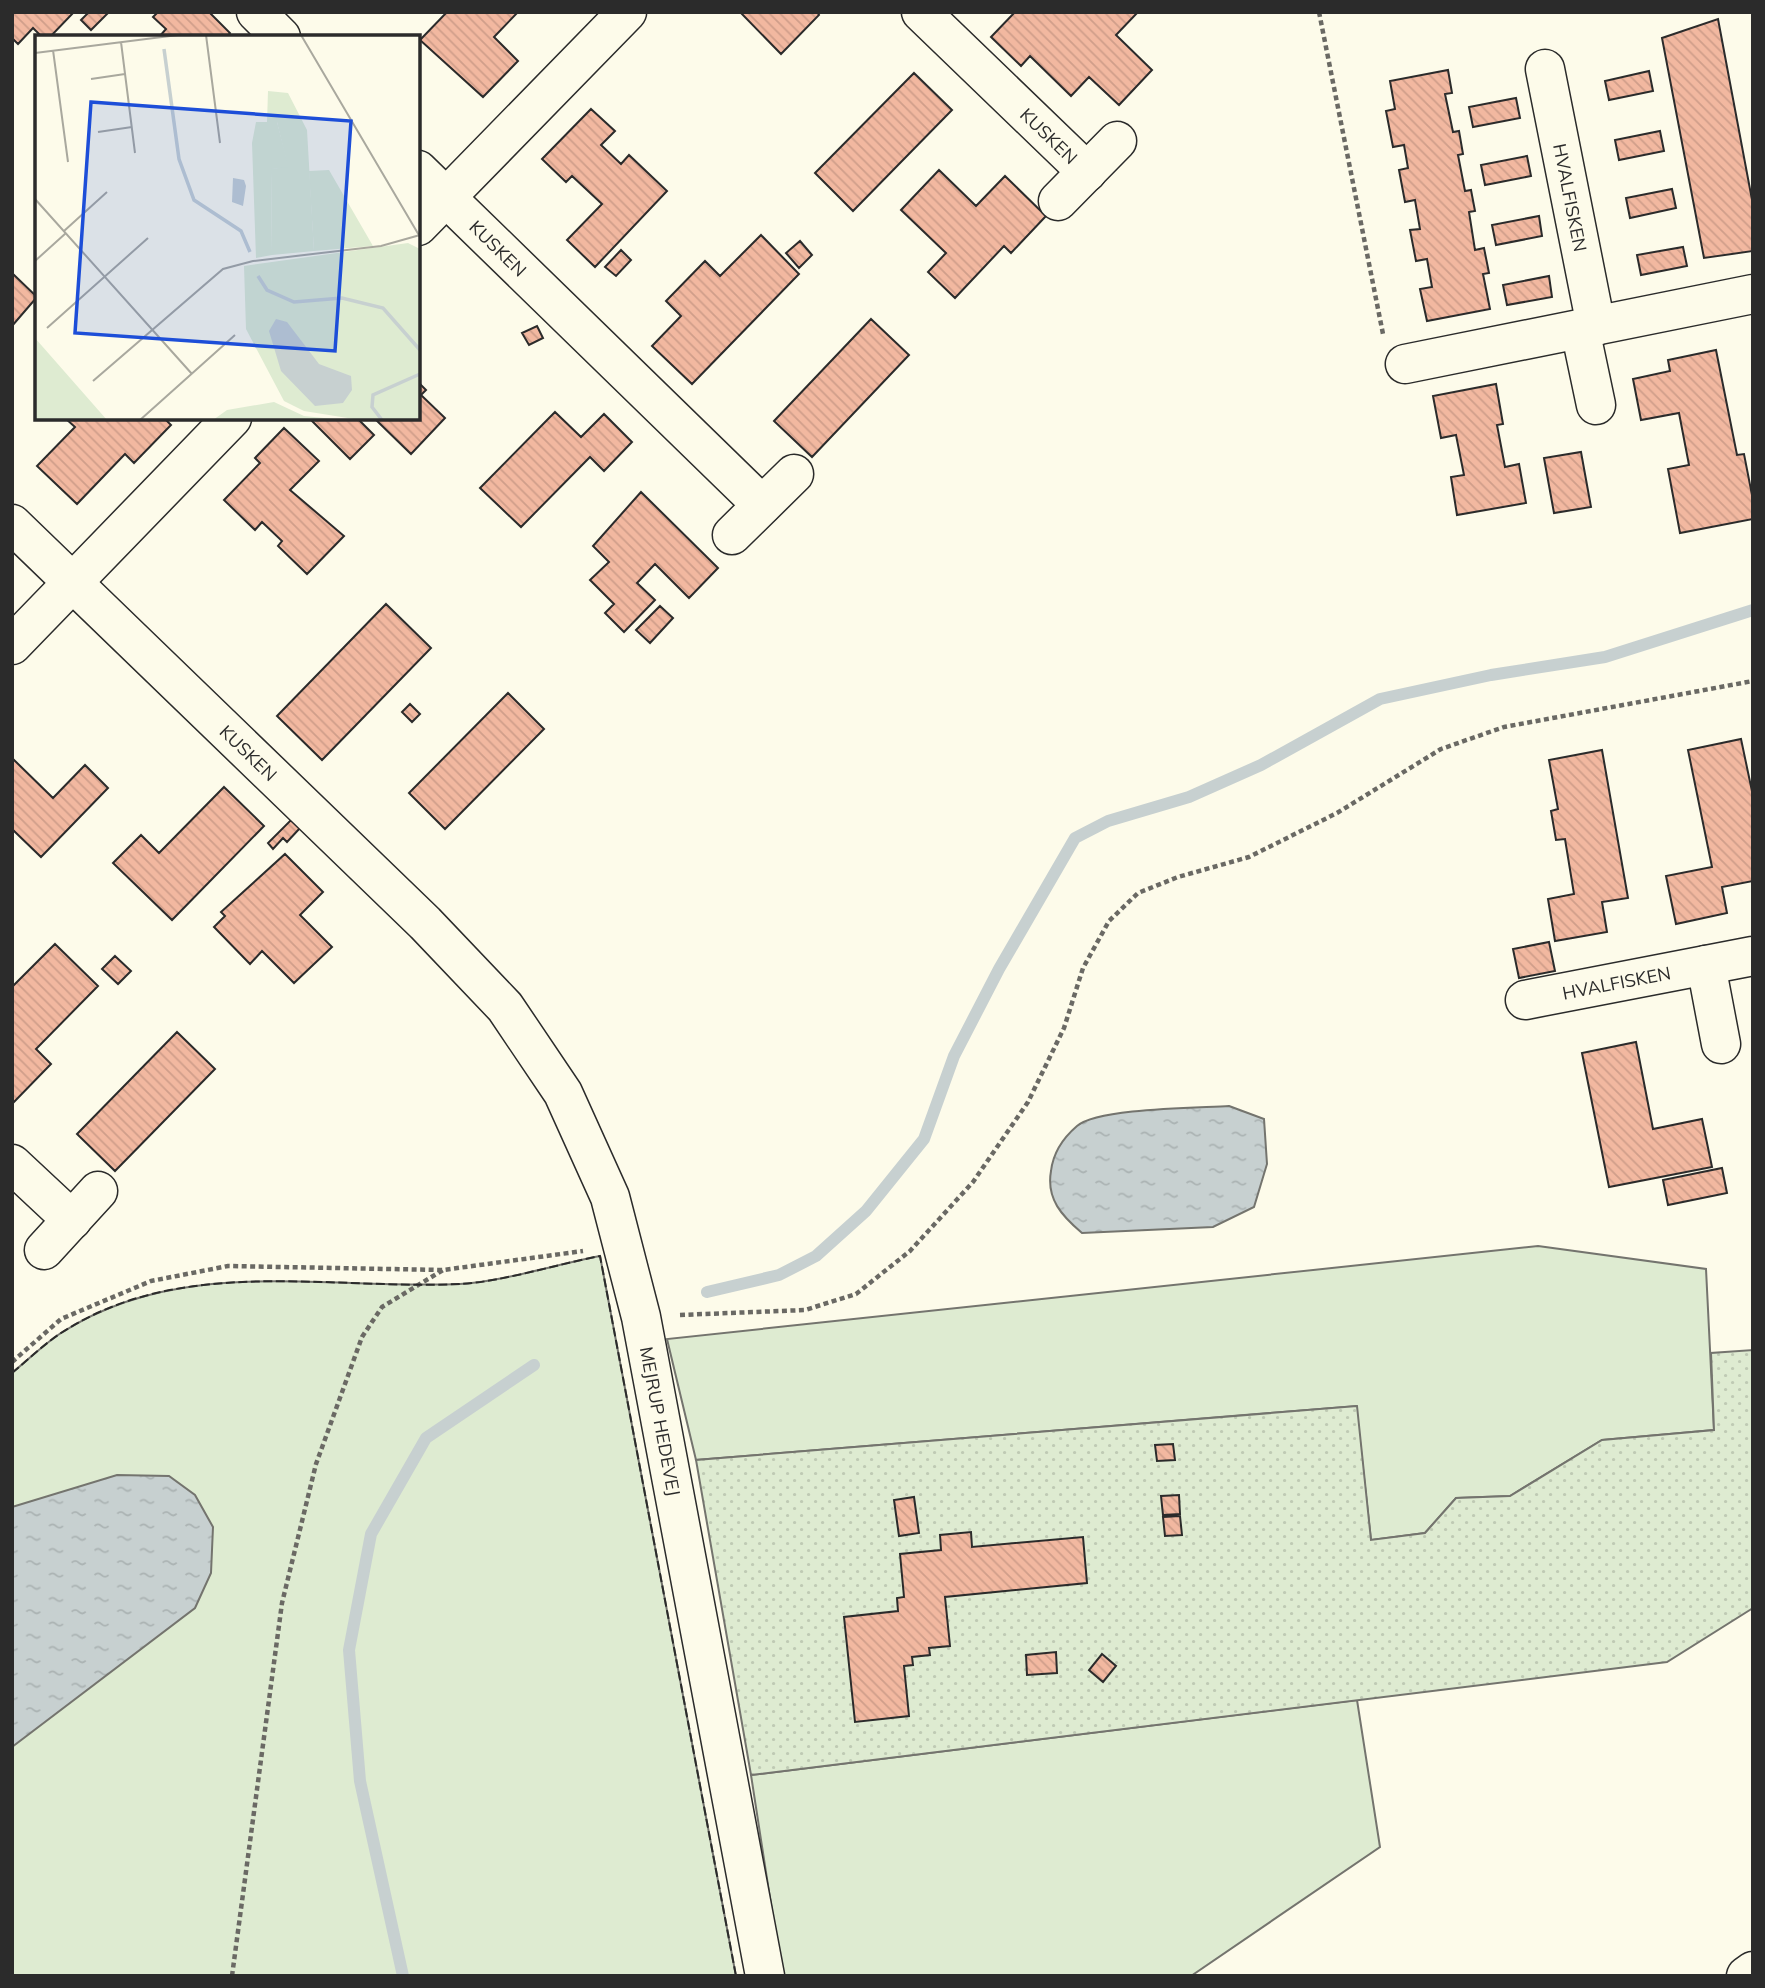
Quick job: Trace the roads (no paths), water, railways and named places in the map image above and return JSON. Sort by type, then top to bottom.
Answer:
[{"type":"street","points":[[256,12],[279,35]]},
{"type":"street","points":[[420,224],[627,12]]},
{"type":"street","name":"KUSKEN","points":[[921,12],[1087,172]]},
{"type":"street","name":"HVALFISKEN","points":[[1545,69],[1588,327],[1596,405]]},
{"type":"street","name":"KUSKEN","points":[[1058,201],[1117,141]]},
{"type":"street","name":"KUSKEN","points":[[420,172],[762,505]]},
{"type":"street","points":[[1405,364],[1753,294]]},
{"type":"street","points":[[12,645],[230,420]]},
{"type":"street","points":[[732,536],[794,474]]},
{"type":"street","name":"KUSKEN","points":[[12,524],[425,923]]},
{"type":"street","name":"MEJRUP HEDEVEJ","points":[[425,923],[505,1007],[563,1093],[610,1197],[641,1317],[765,1976]]},
{"type":"street","name":"HVALFISKEN","points":[[1525,1000],[1753,956]]},
{"type":"street","points":[[1706,965],[1721,1044]]},
{"type":"street","points":[[12,1164],[72,1220]]},
{"type":"street","points":[[44,1250],[98,1191]]},
{"type":"street","points":[[1746,1976],[1753,1971]]},
{"type":"water","points":[[1229,1106],[1264,1119],[1267,1164],[1254,1207],[1213,1227],[1082,1233],[1057,1206],[1051,1190],[1052,1165],[1067,1136],[1077,1126],[1088,1120],[1126,1112]]},
{"type":"water","points":[[117,1475],[169,1476],[195,1495],[213,1527],[211,1573],[195,1608],[12,1747],[12,1507]]},
{"type":"waterway","points":[[707,1292],[779,1275],[816,1256],[866,1211],[924,1139],[954,1056],[999,969],[1075,838],[1108,821],[1189,797],[1261,765],[1380,699],[1491,675],[1605,657],[1753,610]]},
{"type":"waterway","points":[[403,1976],[360,1781],[349,1650],[371,1534],[426,1438],[534,1365]]}]
